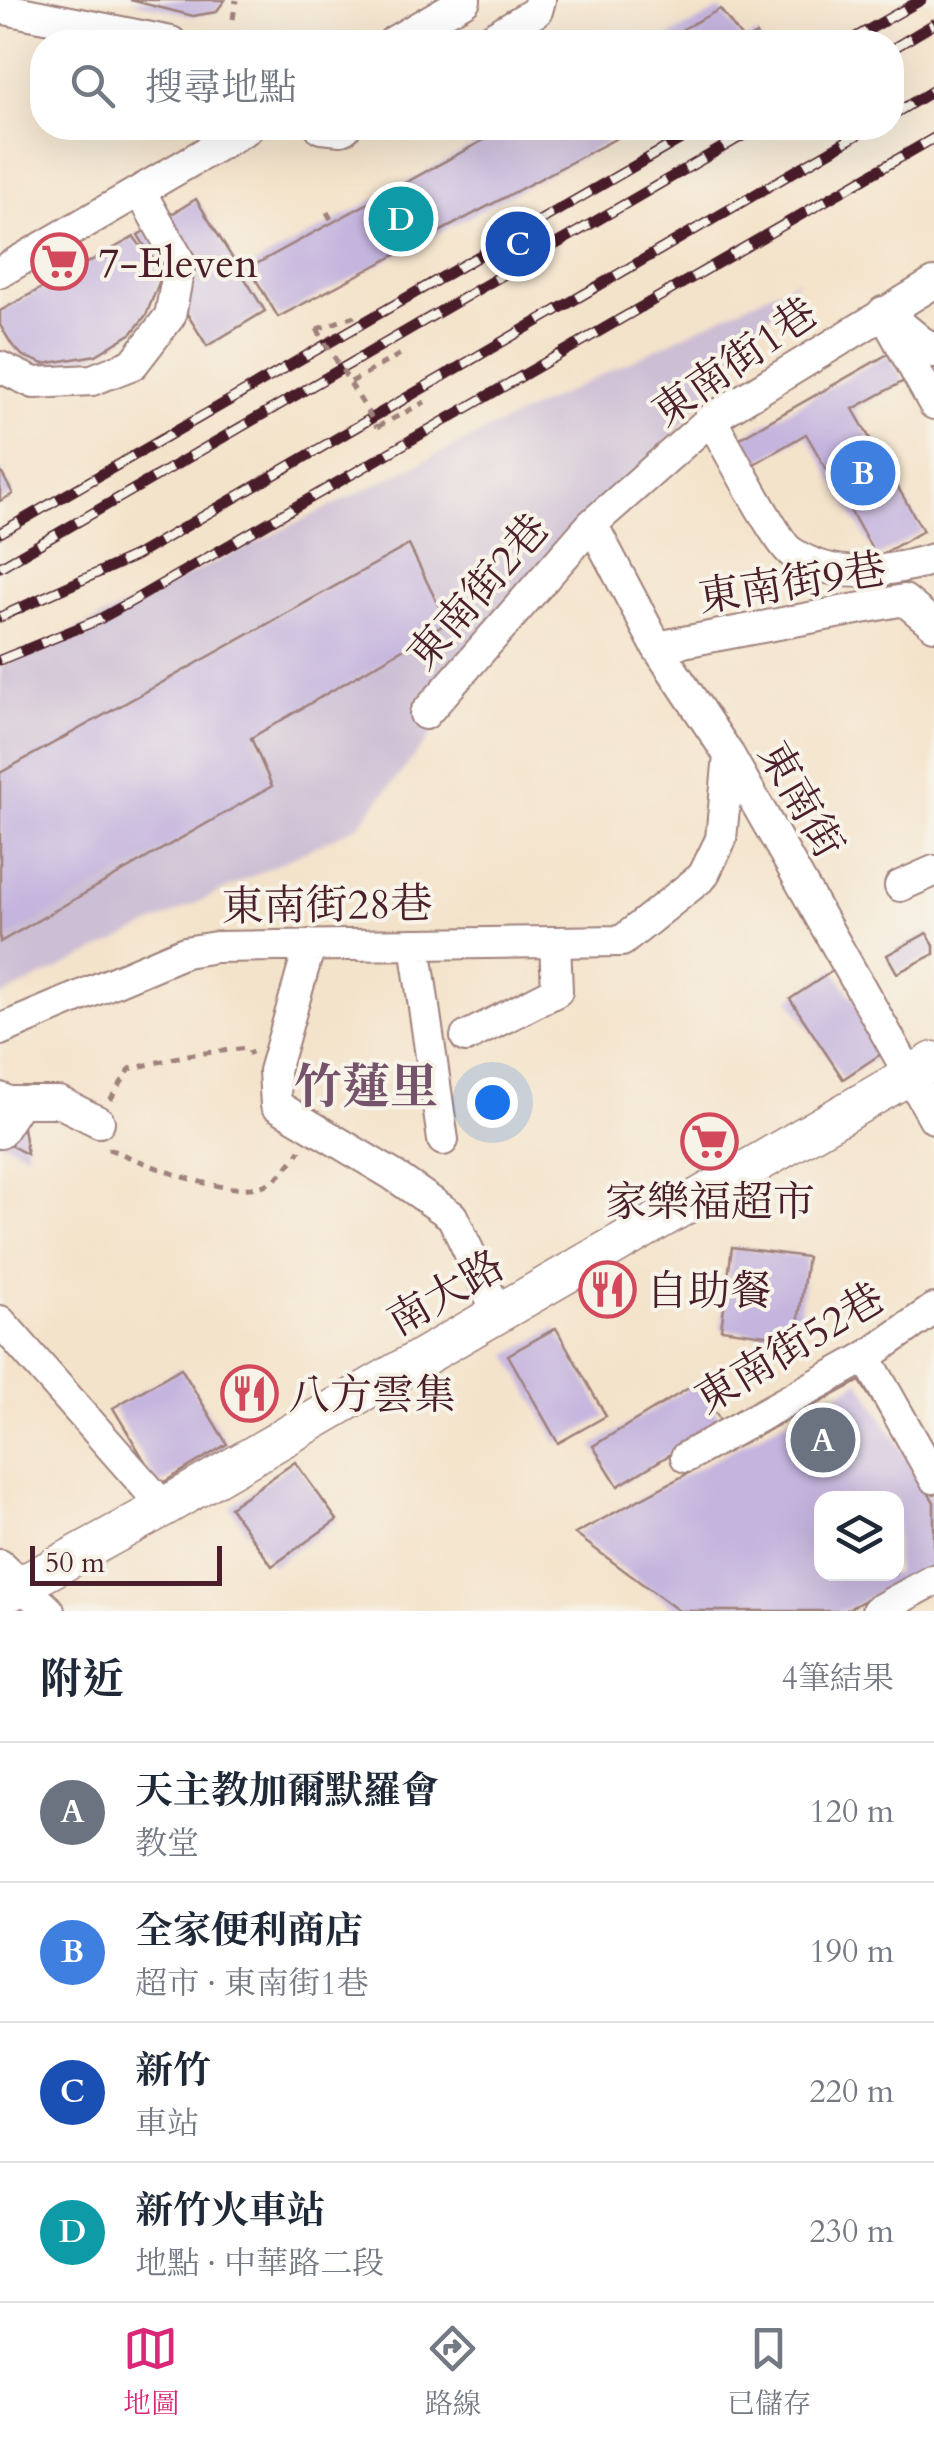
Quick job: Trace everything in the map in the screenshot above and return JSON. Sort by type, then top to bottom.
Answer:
[{"type":"main road","name":"南大路","points":[[14,1590],[926,1072]]},
{"type":"street","points":[[414,30],[465,0]]},
{"type":"street","points":[[505,30],[536,11],[540,0]]},
{"type":"street","points":[[0,8],[111,30]]},
{"type":"street","points":[[0,272],[227,140]]},
{"type":"street","points":[[0,367],[34,383],[92,380],[134,364],[170,316],[180,262],[140,191]]},
{"type":"street","name":"東南街1巷","points":[[592,524],[712,419],[934,283]]},
{"type":"street","points":[[883,312],[934,352]]},
{"type":"street","points":[[883,312],[934,404]]},
{"type":"street","points":[[712,419],[788,551],[838,572],[890,571],[934,558]]},
{"type":"street","name":"東南街","points":[[592,524],[657,647],[730,755],[926,1072],[934,1118]]},
{"type":"street","name":"東南街2巷","points":[[425,714],[592,524]]},
{"type":"street","points":[[890,571],[934,544]]},
{"type":"street","name":"東南街9巷","points":[[657,647],[904,600],[934,625]]},
{"type":"street","name":"東南街28巷","points":[[0,1030],[185,952],[216,947],[622,941],[703,876],[721,838],[730,755]]},
{"type":"street","points":[[900,886],[934,871]]},
{"type":"street","points":[[466,1038],[557,991],[555,942]]},
{"type":"street","points":[[415,944],[443,1140]]},
{"type":"street","points":[[310,945],[274,1071],[276,1106],[393,1175],[452,1216],[498,1313]]},
{"type":"street","points":[[0,1133],[10,1100],[60,1102],[96,1121]]},
{"type":"street","name":"東南街52巷","points":[[686,1456],[866,1356],[934,1309]]},
{"type":"street","points":[[0,1321],[164,1506]]},
{"type":"street","points":[[866,1356],[934,1478]]},
{"type":"street","points":[[877,1611],[934,1580]]},
{"type":"street","points":[[14,1590],[49,1611]]},
{"type":"path","points":[[232,19],[236,0]]},
{"type":"path","points":[[327,212],[332,223]]},
{"type":"path","points":[[355,316],[317,329],[377,427],[425,402]]},
{"type":"path","points":[[351,382],[404,352]]},
{"type":"path","points":[[253,1059],[248,1048],[228,1049],[130,1069],[96,1121],[96,1140],[100,1146],[200,1182],[240,1189],[270,1184],[298,1156],[310,1125]]},
{"type":"shaded area","points":[[799,279],[359,825],[0,997],[0,667]]},
{"type":"building","points":[[130,0],[225,0],[216,12],[193,16]]},
{"type":"building","points":[[720,9],[736,30],[681,30]]},
{"type":"building","points":[[484,140],[613,140],[278,317],[249,268]]},
{"type":"building","points":[[196,199],[265,311],[207,346],[138,235]]},
{"type":"building","points":[[134,237],[162,275],[146,315],[132,333],[96,355],[44,364],[23,356],[12,345],[0,325],[0,311]]},
{"type":"building","points":[[888,354],[904,381],[853,409],[923,531],[877,557],[806,434],[747,468],[733,442]]},
{"type":"building","points":[[0,470],[13,494],[0,501]]},
{"type":"building","points":[[409,545],[447,623],[251,738],[272,786],[0,942],[0,773]]},
{"type":"building","points":[[927,933],[934,954],[897,973],[887,955]]},
{"type":"building","points":[[834,970],[887,1050],[843,1079],[790,999]]},
{"type":"building","points":[[20,1107],[27,1154],[0,1140]]},
{"type":"building","points":[[732,1247],[807,1257],[796,1339],[721,1329]]},
{"type":"building","points":[[556,1328],[606,1416],[558,1443],[508,1355]]},
{"type":"building","points":[[181,1368],[227,1444],[159,1485],[113,1408]]},
{"type":"building","points":[[860,1381],[934,1502],[934,1565],[904,1580],[904,1491],[814,1491],[814,1581],[903,1581],[844,1611],[679,1611],[575,1534]]},
{"type":"building","points":[[697,1383],[722,1423],[618,1486],[593,1446]]},
{"type":"building","points":[[295,1462],[337,1520],[272,1566],[230,1507]]},
{"type":"railway","points":[[868,30],[921,0]]},
{"type":"railway","points":[[904,42],[934,24]]},
{"type":"railway","points":[[904,108],[934,90]]},
{"type":"railway","points":[[0,660],[98,620],[134,600],[934,138]]},
{"type":"railway","points":[[0,533],[679,140]]},
{"type":"railway","points":[[0,567],[735,140]]},
{"type":"railway","points":[[0,617],[135,556],[848,140]]},
{"type":"place","name":"新竹火車站","points":[[401,219]]},
{"type":"place","name":"新竹","points":[[518,244]]},
{"type":"place","name":"7-Eleven","points":[[59,262]]},
{"type":"place","name":"全家便利商店","points":[[863,473]]},
{"type":"place","name":"家樂福超市","points":[[710,1141]]},
{"type":"place","name":"自助餐","points":[[607,1290]]},
{"type":"place","name":"八方雲集","points":[[249,1394]]},
{"type":"place","name":"天主教加爾默羅會","points":[[823,1440]]},
{"type":"district","name":"竹蓮里","points":[[366,1086]]}]
